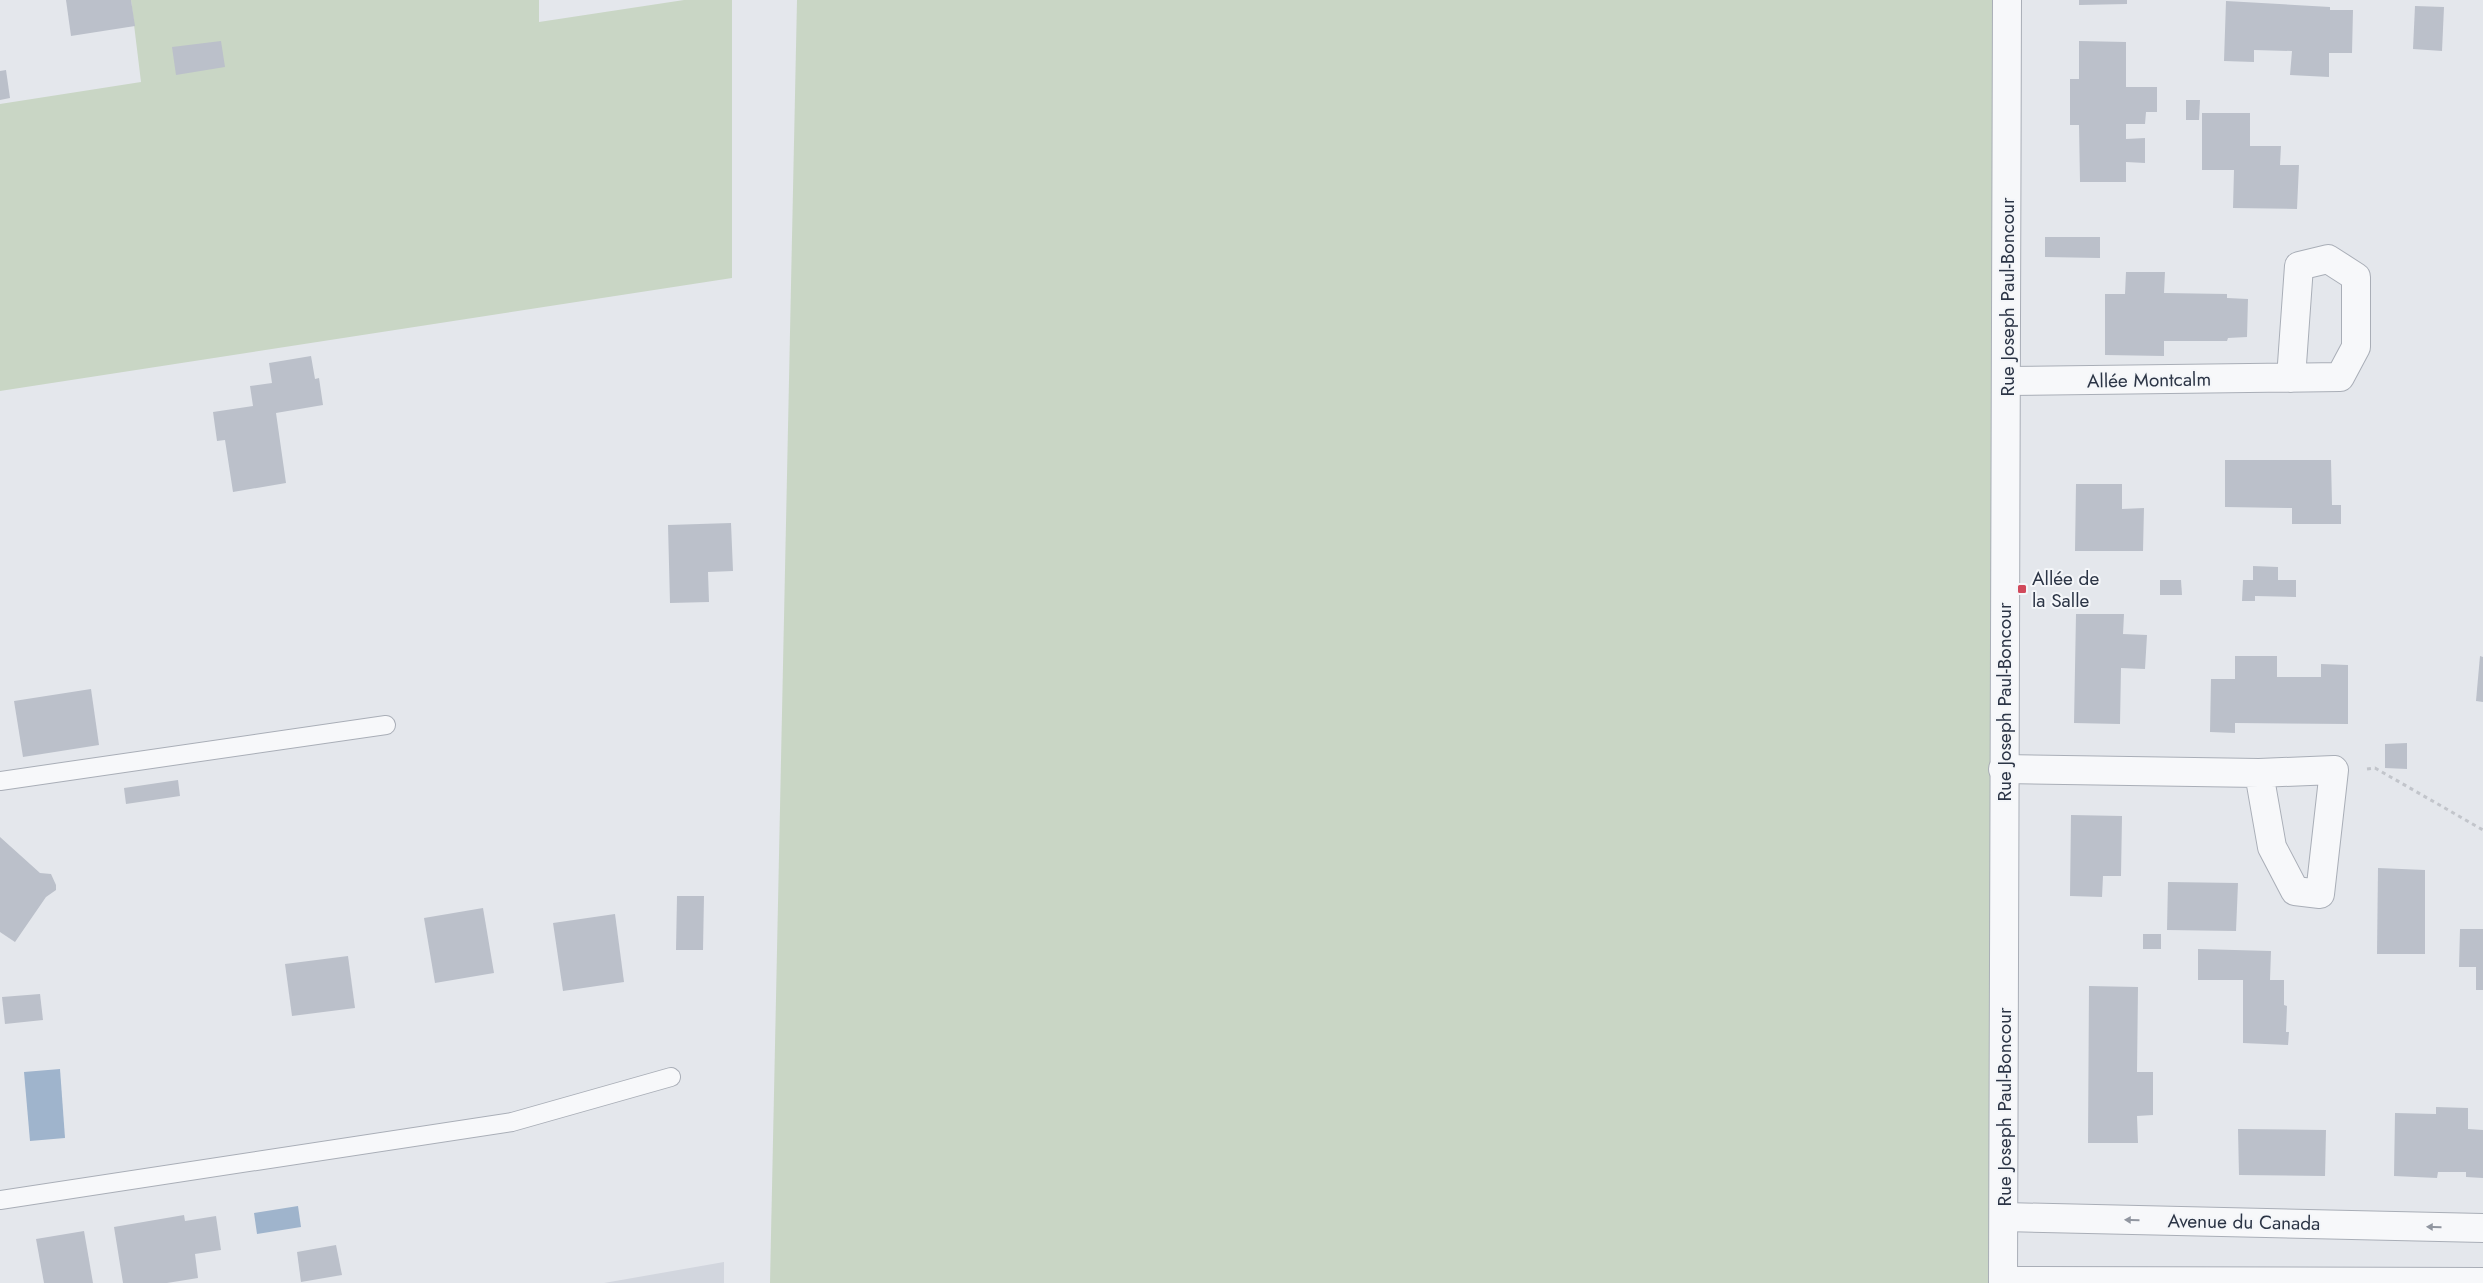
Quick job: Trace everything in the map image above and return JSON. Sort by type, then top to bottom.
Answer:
[{"type":"street","name":"Rue Joseph Paul-Boncour","points":[[2003,1282],[2005,1217],[2004,769],[2007,0]]},
{"type":"street","name":"Allée Montcalm","points":[[2006,381],[2291,378]]},
{"type":"street","points":[[2004,769],[2259,773],[2334,770],[2320,894],[2295,891],[2272,847],[2259,773]]},
{"type":"street","name":"Avenue du Canada","points":[[2005,1217],[2483,1228]]},
{"type":"street","points":[[2003,1282],[2483,1282]]},
{"type":"lane","points":[[0,781],[386,725]]},
{"type":"lane","points":[[0,1200],[512,1122],[671,1077]]},
{"type":"path","points":[[2334,770],[2375,768],[2483,830]]},
{"type":"shaded area","points":[[724,1262],[724,1283],[604,1283]]},
{"type":"green space","points":[[131,0],[539,0],[539,22],[684,0],[732,0],[732,278],[0,391],[0,104],[141,82]]},
{"type":"green space","points":[[797,0],[2007,0],[2003,1283],[770,1283]]},
{"type":"water","points":[[60,1069],[65,1138],[30,1141],[24,1072]]},
{"type":"water","points":[[298,1206],[301,1227],[257,1234],[254,1213]]},
{"type":"building","points":[[66,0],[131,0],[135,26],[71,36]]},
{"type":"building","points":[[2079,0],[2127,0],[2127,4],[2079,5]]},
{"type":"building","points":[[2226,1],[2330,7],[2330,10],[2353,10],[2352,53],[2329,53],[2329,77],[2290,75],[2292,51],[2254,50],[2254,62],[2224,61]]},
{"type":"building","points":[[2415,6],[2444,7],[2442,51],[2413,49]]},
{"type":"building","points":[[221,41],[225,67],[176,75],[172,47]]},
{"type":"building","points":[[2079,41],[2126,42],[2126,87],[2157,87],[2157,112],[2146,112],[2145,124],[2126,124],[2126,139],[2145,138],[2145,163],[2126,162],[2126,182],[2080,182],[2079,125],[2070,125],[2070,79],[2079,79]]},
{"type":"building","points":[[6,70],[10,98],[0,100],[0,71]]},
{"type":"building","points":[[2186,100],[2200,100],[2199,120],[2186,120]]},
{"type":"building","points":[[2202,113],[2250,113],[2250,146],[2281,146],[2280,165],[2299,165],[2297,209],[2233,208],[2234,170],[2202,170]]},
{"type":"building","points":[[2045,237],[2100,237],[2100,258],[2045,257]]},
{"type":"building","points":[[2126,272],[2165,272],[2164,293],[2227,294],[2227,298],[2248,299],[2247,337],[2228,338],[2227,341],[2164,341],[2164,356],[2105,355],[2105,294],[2125,294]]},
{"type":"building","points":[[311,356],[315,379],[319,378],[323,405],[276,413],[286,483],[233,492],[225,440],[217,441],[213,412],[253,406],[250,386],[272,383],[269,363]]},
{"type":"building","points":[[2225,460],[2331,460],[2332,505],[2341,505],[2341,524],[2292,524],[2292,508],[2225,507]]},
{"type":"building","points":[[2076,484],[2122,484],[2122,509],[2144,508],[2143,551],[2075,551]]},
{"type":"building","points":[[731,523],[733,571],[708,572],[709,602],[670,603],[668,525]]},
{"type":"building","points":[[2253,566],[2278,567],[2278,580],[2296,580],[2296,597],[2255,596],[2255,601],[2242,601],[2243,580],[2253,580]]},
{"type":"building","points":[[2160,580],[2181,580],[2182,595],[2160,595]]},
{"type":"building","points":[[2076,614],[2124,614],[2123,634],[2147,635],[2145,669],[2121,668],[2120,724],[2074,723]]},
{"type":"building","points":[[2235,656],[2277,656],[2277,677],[2321,677],[2321,664],[2348,665],[2348,724],[2235,723],[2235,733],[2210,732],[2211,679],[2235,679]]},
{"type":"building","points":[[2480,656],[2483,657],[2483,702],[2476,701]]},
{"type":"building","points":[[91,689],[99,745],[23,757],[14,701]]},
{"type":"building","points":[[2407,743],[2407,769],[2385,768],[2385,744]]},
{"type":"building","points":[[178,780],[180,796],[126,804],[124,788]]},
{"type":"building","points":[[2071,815],[2122,816],[2121,876],[2103,876],[2102,897],[2070,896]]},
{"type":"building","points":[[0,837],[40,873],[51,874],[56,885],[56,890],[46,897],[15,942],[0,932]]},
{"type":"building","points":[[2378,868],[2425,870],[2425,954],[2377,954]]},
{"type":"building","points":[[2168,882],[2238,883],[2236,931],[2167,930]]},
{"type":"building","points":[[677,896],[704,896],[703,950],[676,950]]},
{"type":"building","points":[[483,908],[494,973],[435,983],[424,918]]},
{"type":"building","points":[[615,914],[624,982],[563,991],[553,923]]},
{"type":"building","points":[[2460,929],[2483,929],[2483,990],[2476,990],[2476,967],[2459,967]]},
{"type":"building","points":[[2143,934],[2161,934],[2161,949],[2143,949]]},
{"type":"building","points":[[2198,949],[2271,951],[2270,980],[2284,980],[2284,1005],[2287,1006],[2286,1032],[2289,1032],[2288,1045],[2243,1043],[2243,980],[2198,980]]},
{"type":"building","points":[[348,956],[355,1008],[292,1016],[285,964]]},
{"type":"building","points":[[2089,986],[2138,987],[2137,1072],[2153,1072],[2153,1115],[2137,1116],[2138,1143],[2088,1143]]},
{"type":"building","points":[[40,994],[43,1020],[5,1024],[2,997]]},
{"type":"building","points":[[2436,1107],[2468,1108],[2468,1129],[2483,1130],[2483,1178],[2466,1177],[2466,1172],[2438,1172],[2437,1178],[2394,1176],[2395,1113],[2436,1114]]},
{"type":"building","points":[[2238,1129],[2326,1130],[2325,1176],[2239,1175]]},
{"type":"building","points":[[184,1215],[185,1221],[216,1216],[221,1250],[195,1254],[198,1278],[167,1283],[123,1283],[114,1227]]},
{"type":"building","points":[[84,1231],[93,1283],[44,1283],[36,1239]]},
{"type":"building","points":[[336,1245],[342,1275],[301,1282],[297,1252]]},
{"type":"place","name":"Allée de la Salle","points":[[2022,589]]}]
